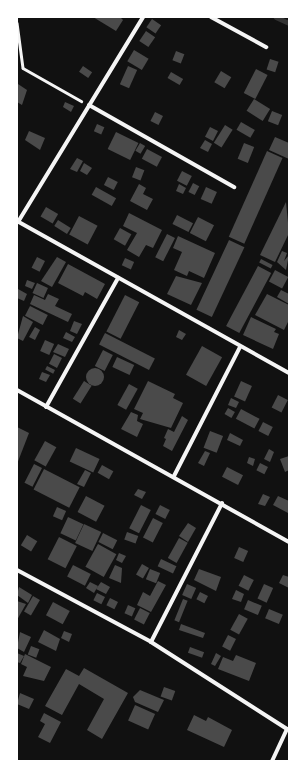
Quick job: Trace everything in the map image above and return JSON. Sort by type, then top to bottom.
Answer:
[{"type":"street","points":[[143,17],[17,222],[289,373]]},
{"type":"street","points":[[211,17],[266,47]]},
{"type":"street","points":[[89,105],[234,187]]},
{"type":"street","points":[[46,407],[118,278]]},
{"type":"street","points":[[174,476],[240,347]]},
{"type":"street","points":[[17,390],[174,476],[289,542]]},
{"type":"street","points":[[151,642],[222,503]]},
{"type":"street","points":[[17,570],[151,642],[287,730],[272,761]]},
{"type":"path","points":[[17,23],[23,68],[89,105]]},
{"type":"building","points":[[93,17],[120,17],[123,20],[116,31]]},
{"type":"building","points":[[152,19],[161,25],[156,33],[146,27]]},
{"type":"building","points":[[146,31],[155,37],[148,47],[139,41]]},
{"type":"building","points":[[134,50],[149,59],[142,70],[127,61]]},
{"type":"building","points":[[176,51],[184,54],[181,64],[172,60]]},
{"type":"building","points":[[270,59],[279,62],[275,72],[267,69]]},
{"type":"building","points":[[83,66],[92,72],[88,78],[79,72]]},
{"type":"building","points":[[128,66],[137,70],[129,88],[120,84]]},
{"type":"building","points":[[256,69],[268,75],[255,99],[244,93]]},
{"type":"building","points":[[221,71],[231,77],[225,88],[214,82]]},
{"type":"building","points":[[171,72],[183,79],[180,85],[168,78]]},
{"type":"building","points":[[18,84],[27,90],[22,105],[17,102]]},
{"type":"building","points":[[254,99],[270,109],[263,121],[247,111]]},
{"type":"building","points":[[65,102],[74,106],[71,112],[63,107]]},
{"type":"building","points":[[272,111],[282,115],[278,125],[268,121]]},
{"type":"building","points":[[155,112],[163,116],[158,125],[150,121]]},
{"type":"building","points":[[241,122],[255,130],[250,138],[237,130]]},
{"type":"building","points":[[97,124],[104,127],[101,134],[94,131]]},
{"type":"building","points":[[225,125],[233,130],[222,148],[214,143]]},
{"type":"building","points":[[210,127],[218,131],[213,141],[205,137]]},
{"type":"building","points":[[29,131],[45,138],[40,150],[25,140]]},
{"type":"building","points":[[116,132],[138,143],[130,160],[108,149]]},
{"type":"building","points":[[275,137],[289,143],[289,159],[269,150]]},
{"type":"building","points":[[205,140],[212,144],[208,152],[200,148]]},
{"type":"building","points":[[140,143],[145,146],[141,154],[135,151]]},
{"type":"building","points":[[244,143],[254,147],[248,163],[238,159]]},
{"type":"building","points":[[147,149],[162,157],[157,167],[142,159]]},
{"type":"building","points":[[267,151],[283,158],[244,244],[229,237]]},
{"type":"building","points":[[77,158],[83,161],[77,172],[70,169]]},
{"type":"building","points":[[84,163],[92,168],[87,175],[80,171]]},
{"type":"building","points":[[136,167],[144,170],[140,180],[132,177]]},
{"type":"building","points":[[182,171],[192,176],[187,186],[177,181]]},
{"type":"building","points":[[108,177],[118,182],[114,190],[104,185]]},
{"type":"building","points":[[193,183],[199,186],[195,195],[188,192]]},
{"type":"building","points":[[139,184],[146,188],[143,194],[153,199],[147,210],[130,201]]},
{"type":"building","points":[[179,184],[186,188],[183,194],[176,191]]},
{"type":"building","points":[[96,187],[116,198],[112,206],[92,195]]},
{"type":"building","points":[[206,187],[217,192],[212,204],[201,199]]},
{"type":"building","points":[[286,202],[289,233],[275,262],[260,255]]},
{"type":"building","points":[[46,207],[58,214],[53,224],[40,217]]},
{"type":"building","points":[[129,213],[162,230],[153,248],[146,245],[139,257],[127,250],[137,233],[123,226]]},
{"type":"building","points":[[177,215],[193,223],[188,232],[172,224]]},
{"type":"building","points":[[79,216],[98,226],[88,244],[69,235]]},
{"type":"building","points":[[198,217],[214,225],[206,241],[190,233]]},
{"type":"building","points":[[58,220],[71,228],[67,234],[54,226]]},
{"type":"building","points":[[120,228],[131,234],[125,246],[114,239]]},
{"type":"building","points":[[167,234],[175,238],[163,261],[155,257]]},
{"type":"building","points":[[178,236],[215,253],[204,278],[189,271],[187,276],[174,270],[182,252],[173,248]]},
{"type":"building","points":[[229,240],[244,247],[212,317],[196,310]]},
{"type":"building","points":[[282,251],[287,253],[284,261],[289,255],[286,270],[277,262]]},
{"type":"building","points":[[37,257],[45,261],[40,272],[32,268]]},
{"type":"building","points":[[57,257],[66,262],[52,287],[41,281]]},
{"type":"building","points":[[125,258],[134,262],[131,269],[122,265]]},
{"type":"building","points":[[261,259],[273,265],[271,268],[259,263]]},
{"type":"building","points":[[68,264],[105,284],[97,299],[85,292],[83,296],[58,283]]},
{"type":"building","points":[[258,266],[271,273],[239,333],[226,326]]},
{"type":"building","points":[[275,270],[288,277],[282,289],[269,281]]},
{"type":"building","points":[[176,276],[202,283],[191,305],[167,294]]},
{"type":"building","points":[[27,280],[35,283],[32,289],[25,286]]},
{"type":"building","points":[[37,283],[48,288],[43,298],[33,293]]},
{"type":"building","points":[[18,289],[27,294],[24,301],[17,298]]},
{"type":"building","points":[[281,290],[289,294],[289,304],[277,297]]},
{"type":"building","points":[[48,294],[59,299],[55,306],[72,314],[68,322],[30,304],[34,295],[45,300]]},
{"type":"building","points":[[267,294],[289,305],[289,320],[284,330],[255,315]]},
{"type":"building","points":[[125,295],[139,302],[121,339],[106,332]]},
{"type":"building","points":[[30,306],[48,315],[43,325],[25,316]]},
{"type":"building","points":[[23,316],[33,322],[23,341],[17,338]]},
{"type":"building","points":[[251,317],[276,329],[274,332],[279,334],[273,349],[243,335]]},
{"type":"building","points":[[74,321],[82,324],[77,334],[70,331]]},
{"type":"building","points":[[35,327],[40,330],[35,340],[29,337]]},
{"type":"building","points":[[179,330],[186,334],[182,340],[176,337]]},
{"type":"building","points":[[66,332],[75,337],[72,342],[63,338]]},
{"type":"building","points":[[105,333],[155,358],[149,370],[99,345]]},
{"type":"building","points":[[45,340],[54,344],[49,355],[40,351]]},
{"type":"building","points":[[58,344],[69,349],[65,357],[53,352]]},
{"type":"building","points":[[202,346],[222,357],[206,386],[186,375]]},
{"type":"building","points":[[103,350],[113,355],[105,371],[95,366]]},
{"type":"building","points":[[54,354],[62,358],[57,368],[49,364]]},
{"type":"building","points":[[117,357],[134,365],[130,375],[112,367]]},
{"type":"building","points":[[47,366],[55,370],[53,374],[45,370]]},
{"type":"building","points":[[95,368],[101,371],[104,377],[101,383],[95,386],[89,383],[86,377],[89,371]]},
{"type":"building","points":[[42,372],[50,375],[46,382],[39,379]]},
{"type":"building","points":[[84,381],[92,386],[81,404],[73,399]]},
{"type":"building","points":[[148,381],[175,394],[173,398],[183,403],[171,428],[140,419],[143,413],[134,409]]},
{"type":"building","points":[[241,381],[252,386],[245,401],[234,397]]},
{"type":"building","points":[[129,384],[138,389],[126,410],[117,405]]},
{"type":"building","points":[[278,395],[288,400],[281,412],[272,407]]},
{"type":"building","points":[[231,398],[239,402],[236,408],[228,405]]},
{"type":"building","points":[[228,408],[235,412],[231,418],[224,414]]},
{"type":"building","points":[[241,409],[260,419],[254,429],[236,419]]},
{"type":"building","points":[[131,412],[138,415],[137,421],[143,424],[137,437],[121,429]]},
{"type":"building","points":[[182,416],[188,420],[172,451],[163,446],[166,439],[164,438],[168,429],[174,432]]},
{"type":"building","points":[[263,422],[273,427],[268,436],[258,431]]},
{"type":"building","points":[[17,427],[29,433],[17,464]]},
{"type":"building","points":[[210,431],[223,436],[217,453],[204,448]]},
{"type":"building","points":[[230,433],[243,440],[240,446],[227,440]]},
{"type":"building","points":[[45,441],[56,447],[46,467],[34,460]]},
{"type":"building","points":[[76,448],[100,459],[93,473],[70,462]]},
{"type":"building","points":[[269,449],[274,452],[270,462],[264,459]]},
{"type":"building","points":[[205,451],[210,453],[204,466],[198,463]]},
{"type":"building","points":[[289,456],[289,470],[285,472],[280,459]]},
{"type":"building","points":[[249,457],[255,459],[253,466],[247,463]]},
{"type":"building","points":[[260,463],[268,467],[264,474],[256,470]]},
{"type":"building","points":[[34,464],[42,468],[32,487],[24,483]]},
{"type":"building","points":[[102,465],[113,471],[109,479],[98,473]]},
{"type":"building","points":[[227,467],[243,475],[238,485],[222,477]]},
{"type":"building","points":[[44,469],[80,487],[69,508],[34,489]]},
{"type":"building","points":[[85,470],[91,473],[84,487],[77,484]]},
{"type":"building","points":[[138,489],[146,492],[142,499],[134,495]]},
{"type":"building","points":[[263,494],[270,497],[265,506],[258,504]]},
{"type":"building","points":[[86,496],[105,506],[96,522],[78,512]]},
{"type":"building","points":[[278,496],[289,501],[288,513],[273,505]]},
{"type":"building","points":[[141,505],[151,510],[139,533],[129,528]]},
{"type":"building","points":[[160,505],[170,510],[165,519],[155,514]]},
{"type":"building","points":[[57,507],[66,511],[62,520],[53,516]]},
{"type":"building","points":[[68,517],[83,524],[76,540],[60,533]]},
{"type":"building","points":[[153,518],[163,523],[153,543],[143,538]]},
{"type":"building","points":[[188,523],[196,528],[188,542],[179,536]]},
{"type":"building","points":[[84,524],[101,532],[92,551],[75,543]]},
{"type":"building","points":[[127,532],[138,536],[136,544],[124,540]]},
{"type":"building","points":[[103,533],[117,540],[113,549],[98,542]]},
{"type":"building","points":[[27,535],[37,541],[31,551],[21,545]]},
{"type":"building","points":[[59,537],[77,546],[65,568],[48,559]]},
{"type":"building","points":[[179,538],[188,543],[177,563],[168,558]]},
{"type":"building","points":[[98,544],[116,554],[104,577],[85,567]]},
{"type":"building","points":[[239,547],[248,551],[243,562],[234,558]]},
{"type":"building","points":[[119,553],[126,556],[122,563],[116,560]]},
{"type":"building","points":[[161,559],[176,566],[173,573],[158,566]]},
{"type":"building","points":[[142,564],[149,568],[143,578],[136,574]]},
{"type":"building","points":[[73,565],[91,574],[85,586],[67,577]]},
{"type":"building","points":[[115,565],[122,568],[121,583],[109,578]]},
{"type":"building","points":[[150,569],[160,573],[156,583],[146,579]]},
{"type":"building","points":[[199,569],[221,577],[216,591],[194,580]]},
{"type":"building","points":[[244,575],[254,580],[248,591],[239,586]]},
{"type":"building","points":[[283,575],[289,577],[289,588],[279,583]]},
{"type":"building","points":[[158,581],[166,585],[151,612],[137,605],[143,592],[150,596]]},
{"type":"building","points":[[90,582],[98,586],[94,593],[86,588]]},
{"type":"building","points":[[101,582],[110,587],[106,594],[96,589]]},
{"type":"building","points":[[187,584],[196,588],[191,599],[182,595]]},
{"type":"building","points":[[264,584],[273,588],[267,603],[257,599]]},
{"type":"building","points":[[19,587],[32,595],[28,603],[17,595]]},
{"type":"building","points":[[236,590],[244,594],[241,602],[232,599]]},
{"type":"building","points":[[200,592],[208,596],[204,603],[196,599]]},
{"type":"building","points":[[97,593],[105,597],[101,604],[93,600]]},
{"type":"building","points":[[33,596],[40,600],[31,616],[24,612]]},
{"type":"building","points":[[110,598],[118,602],[114,609],[106,605]]},
{"type":"building","points":[[183,599],[188,601],[179,622],[174,620]]},
{"type":"building","points":[[248,600],[262,606],[258,615],[244,609]]},
{"type":"building","points":[[17,601],[26,604],[17,620]]},
{"type":"building","points":[[53,602],[70,611],[63,624],[46,615]]},
{"type":"building","points":[[128,605],[135,608],[132,616],[124,613]]},
{"type":"building","points":[[140,608],[150,613],[144,625],[134,620]]},
{"type":"building","points":[[269,609],[283,615],[279,624],[265,618]]},
{"type":"building","points":[[239,614],[248,619],[239,635],[230,630]]},
{"type":"building","points":[[181,624],[205,633],[203,638],[179,630]]},
{"type":"building","points":[[44,630],[60,639],[56,651],[38,642]]},
{"type":"building","points":[[64,631],[72,634],[69,642],[61,638]]},
{"type":"building","points":[[20,632],[31,637],[24,652],[17,648]]},
{"type":"building","points":[[228,635],[236,639],[230,651],[222,647]]},
{"type":"building","points":[[31,646],[39,649],[36,658],[28,654]]},
{"type":"building","points":[[190,647],[204,652],[202,658],[188,653]]},
{"type":"building","points":[[17,653],[24,656],[20,663],[17,662]]},
{"type":"building","points":[[216,653],[221,656],[215,666],[211,664]]},
{"type":"building","points":[[25,654],[51,667],[44,681],[23,676],[27,667],[21,664]]},
{"type":"building","points":[[236,655],[256,663],[249,681],[218,669],[223,657],[233,661]]},
{"type":"building","points":[[84,668],[128,693],[102,739],[87,730],[104,699],[79,684],[62,715],[45,706],[66,669],[79,676]]},
{"type":"building","points":[[164,687],[175,691],[172,701],[161,696]]},
{"type":"building","points":[[140,690],[164,700],[158,712],[135,702],[133,697]]},
{"type":"building","points":[[20,693],[34,699],[29,709],[17,704]]},
{"type":"building","points":[[135,705],[155,714],[148,729],[128,721]]},
{"type":"building","points":[[44,713],[61,722],[50,743],[38,737],[45,724],[40,721]]},
{"type":"building","points":[[194,715],[206,721],[208,717],[232,730],[224,747],[187,730]]},
{"type":"waterway","points":[[276,17],[289,23]]}]
